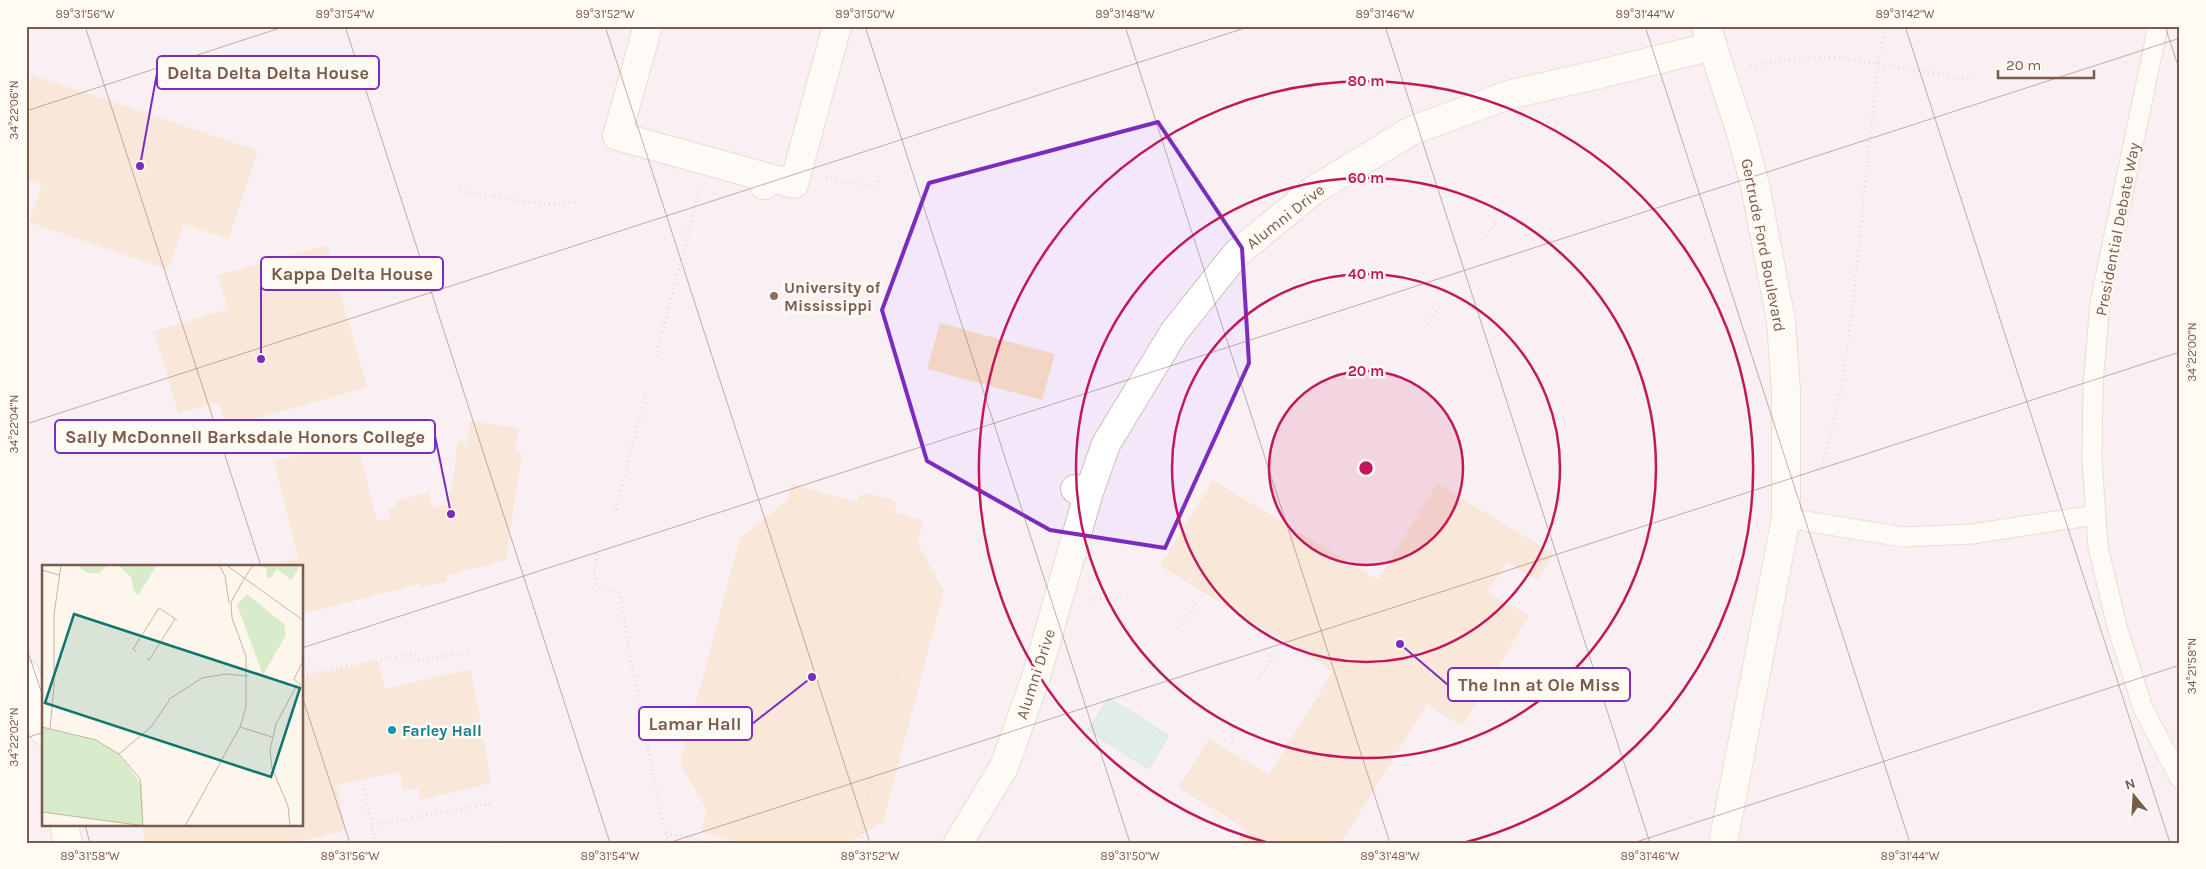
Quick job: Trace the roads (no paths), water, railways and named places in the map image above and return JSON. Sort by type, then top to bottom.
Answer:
[{"type":"street","points":[[648,26],[617,136],[650,149],[707,160],[765,181],[794,184],[811,174],[838,26]]},
{"type":"street","name":"Gertrude Ford Boulevard","points":[[1709,36],[1742,133],[1755,185],[1781,321],[1786,391],[1799,469],[1786,518],[1723,843]]},
{"type":"street","name":"Alumni Drive","points":[[958,843],[1004,767],[1036,678],[1082,492],[1106,444],[1174,332],[1237,253],[1314,190],[1411,131],[1508,95],[1600,74],[1709,36]]},
{"type":"street","points":[[26,675],[42,725]]},
{"type":"street","points":[[64,826],[68,843]]},
{"type":"lane","name":"Presidential Debate Way","points":[[2158,26],[2100,302],[2093,385],[2092,459],[2098,547],[2118,630],[2143,708],[2180,779]]},
{"type":"lane","points":[[1786,518],[1903,537],[1972,534],[2095,516]]},
{"type":"water","points":[[1109,698],[1169,736],[1148,769],[1088,730]]},
{"type":"place","name":"Delta Delta Delta House","points":[[140,166]]},
{"type":"place","name":"University of Mississippi","points":[[774,296]]},
{"type":"place","name":"Kappa Delta House","points":[[261,359]]},
{"type":"place","name":"Sally McDonnell Barksdale Honors College","points":[[451,514]]},
{"type":"place","name":"The Inn at Ole Miss","points":[[1400,644]]},
{"type":"place","name":"Lamar Hall","points":[[812,677]]},
{"type":"place","name":"Farley Hall","points":[[392,730]]}]
